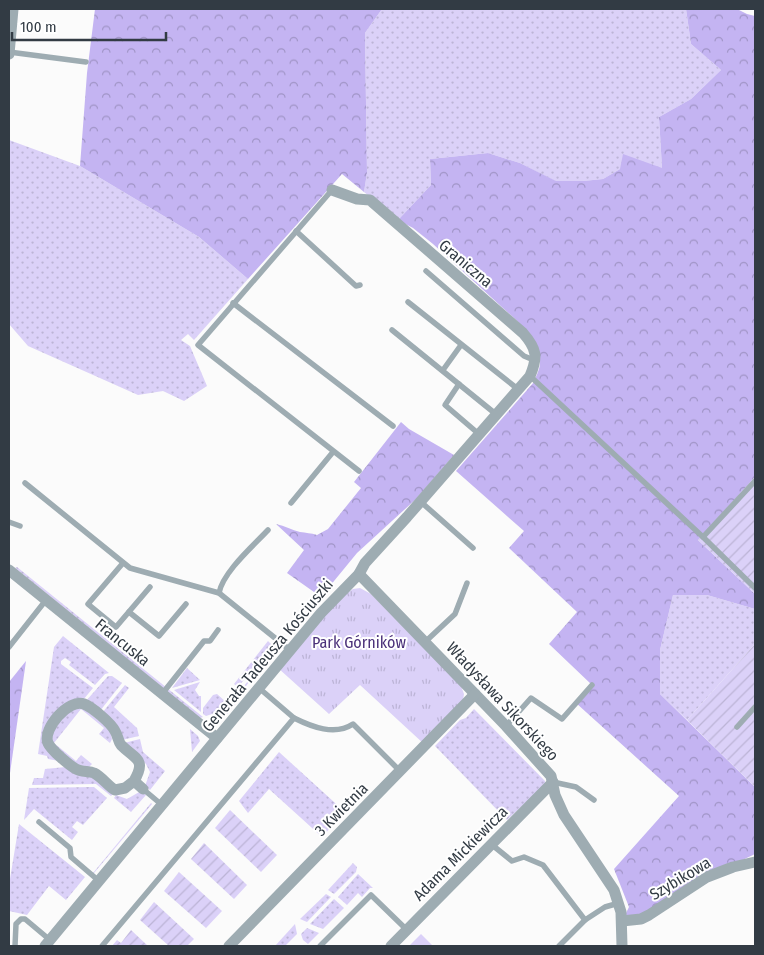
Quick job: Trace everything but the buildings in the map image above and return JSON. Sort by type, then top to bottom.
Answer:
[{"type":"street","points":[[9,53],[13,9]]},
{"type":"street","name":"Graniczna","points":[[332,190],[356,199],[370,200],[394,223],[523,333],[530,341],[536,361]]},
{"type":"street","points":[[519,390],[530,376],[536,361]]},
{"type":"street","name":"Generała Tadeusza Kościuszki","points":[[48,943],[329,604],[359,574],[365,563],[519,390]]},
{"type":"street","name":"Francuska","points":[[9,570],[217,738]]},
{"type":"street","name":"Władysława Sikorskiego","points":[[359,574],[549,772],[558,804],[614,890],[619,903],[622,922],[622,946]]},
{"type":"street","name":"3 Kwietnia","points":[[230,946],[475,694]]},
{"type":"street","points":[[77,702],[88,706],[111,726],[116,732],[119,743],[140,764],[139,785],[116,790],[95,773],[76,769],[53,750],[47,742],[48,734],[53,723],[70,704],[77,702]]},
{"type":"street","name":"Adama Mickiewicza","points":[[391,946],[553,782]]},
{"type":"street","name":"Szybikowa","points":[[622,922],[641,919],[649,915],[714,874],[755,862]]},
{"type":"lane","points":[[9,53],[86,62]]},
{"type":"lane","points":[[332,190],[199,343],[199,347],[359,471]]},
{"type":"lane","points":[[296,231],[356,286],[360,285]]},
{"type":"lane","points":[[426,271],[524,356],[536,361]]},
{"type":"lane","points":[[408,302],[519,390]]},
{"type":"lane","points":[[233,303],[394,426]]},
{"type":"lane","points":[[392,330],[498,415]]},
{"type":"lane","points":[[442,370],[461,345]]},
{"type":"lane","points":[[530,376],[755,588]]},
{"type":"lane","points":[[459,384],[445,405],[480,435]]},
{"type":"lane","points":[[291,503],[334,452]]},
{"type":"lane","points":[[702,537],[755,480]]},
{"type":"lane","points":[[25,483],[130,568],[219,593],[290,650]]},
{"type":"lane","points":[[421,502],[473,548]]},
{"type":"lane","points":[[9,522],[20,526]]},
{"type":"lane","points":[[219,593],[220,587],[228,574],[268,530]]},
{"type":"lane","points":[[123,563],[88,604],[116,627],[150,587]]},
{"type":"lane","points":[[426,642],[455,614],[467,583]]},
{"type":"lane","points":[[9,647],[46,600]]},
{"type":"lane","points":[[129,612],[159,636],[186,604]]},
{"type":"lane","points":[[162,694],[204,641],[210,640],[218,630]]},
{"type":"lane","points":[[506,726],[532,698],[562,719],[592,685]]},
{"type":"lane","points":[[259,688],[294,718],[307,725],[340,730],[353,724],[401,772]]},
{"type":"lane","points":[[737,726],[755,707]]},
{"type":"lane","points":[[102,946],[294,718]]},
{"type":"lane","points":[[553,782],[576,787],[594,800]]},
{"type":"lane","points":[[139,785],[162,805]]},
{"type":"lane","points":[[39,822],[70,848],[71,858],[99,881]]},
{"type":"lane","points":[[491,844],[512,861],[524,857],[543,865],[585,920]]},
{"type":"lane","points":[[320,946],[371,895],[407,930]]},
{"type":"lane","points":[[559,946],[585,920],[605,907],[619,903]]},
{"type":"lane","points":[[15,946],[16,924],[21,919],[25,919],[48,943]]},
{"type":"green space","points":[[95,9],[382,9],[365,33],[367,173],[364,192],[342,174],[248,279],[199,237],[80,166],[87,73]]},
{"type":"green space","points":[[382,9],[686,9],[691,44],[721,70],[691,99],[659,117],[662,168],[620,169],[603,179],[555,181],[520,163],[488,153],[430,159],[431,185],[398,220],[364,192],[367,173],[365,33]]},
{"type":"green space","points":[[686,9],[737,9],[755,16],[755,477],[698,540],[755,594],[755,609],[707,595],[673,595],[660,650],[660,694],[755,787],[755,854],[707,877],[662,908],[622,921],[629,907],[614,869],[679,796],[576,703],[592,685],[549,644],[577,612],[509,548],[524,531],[456,471],[534,382],[540,365],[539,357],[528,333],[515,319],[433,244],[413,228],[398,220],[431,185],[430,159],[488,153],[520,163],[556,181],[603,179],[620,169],[623,154],[662,168],[659,117],[691,99],[721,70],[691,44]]},
{"type":"green space","points":[[9,140],[80,166],[199,237],[248,279],[194,340],[188,334],[181,340],[190,346],[207,386],[184,401],[163,391],[138,395],[28,346],[9,324]]},
{"type":"green space","points":[[401,422],[409,429],[454,455],[416,499],[357,553],[325,592],[314,592],[287,573],[304,550],[276,524],[300,532],[317,535],[328,529],[361,488],[354,482]]},
{"type":"green space","points":[[755,477],[755,594],[698,540]]},
{"type":"green space","points":[[17,567],[203,717],[200,718],[15,568]]},
{"type":"green space","name":"Park Górników","points":[[360,588],[371,594],[461,686],[464,694],[463,700],[424,744],[360,685],[329,714],[278,668],[341,597],[353,589]]},
{"type":"green space","points":[[673,595],[707,595],[755,609],[755,644],[687,720],[660,694],[660,650]]},
{"type":"green space","points":[[63,636],[109,673],[105,674],[95,685],[69,665],[71,662],[65,658],[61,661],[61,664],[93,688],[83,700],[46,727],[59,761],[48,759],[47,756],[38,754],[54,647]]},
{"type":"green space","points":[[268,641],[272,645],[238,687],[234,684]]},
{"type":"green space","points":[[755,644],[755,787],[687,720]]},
{"type":"green space","points":[[274,648],[276,654],[252,684],[249,682],[244,689],[246,691],[223,719],[216,722],[209,720],[222,714]]},
{"type":"green space","points":[[26,661],[9,780],[9,682]]},
{"type":"green space","points":[[187,668],[200,680],[172,688]]},
{"type":"green space","points":[[108,676],[112,676],[122,683],[100,711],[86,701]]},
{"type":"green space","points":[[200,682],[195,690],[201,696],[201,712],[174,690]]},
{"type":"green space","points":[[125,685],[129,688],[114,707],[137,728],[139,736],[122,740],[102,713]]},
{"type":"green space","points":[[217,694],[226,702],[218,712],[206,716],[203,714],[203,708],[213,695]]},
{"type":"green space","points":[[81,706],[110,730],[112,739],[110,743],[99,734],[104,728],[81,709],[54,743],[76,761],[81,755],[92,764],[88,768],[83,769],[52,745],[50,737],[66,712]]},
{"type":"green space","points":[[474,709],[545,781],[545,785],[507,820],[435,746],[460,720],[466,718]]},
{"type":"green space","points":[[190,729],[198,736],[200,741],[192,752]]},
{"type":"green space","points":[[140,739],[143,752],[165,771],[150,790],[145,786],[150,772],[146,764],[124,743]]},
{"type":"green space","points":[[279,752],[345,812],[322,837],[269,789],[248,813],[239,801]]},
{"type":"green space","points":[[66,767],[93,777],[113,794],[111,796],[96,784],[32,785],[34,778],[43,778],[45,769]]},
{"type":"green space","points":[[94,787],[107,798],[83,825],[77,821],[72,827],[78,832],[72,840],[34,809],[24,820],[29,788]]},
{"type":"green space","points":[[141,791],[146,795],[131,812],[114,798],[116,795],[127,799]]},
{"type":"green space","points":[[151,803],[152,804],[93,873]]},
{"type":"green space","points":[[230,810],[277,855],[261,872],[215,828]]},
{"type":"green space","points":[[19,824],[85,877],[66,900],[49,886],[27,915],[9,911],[9,885]]},
{"type":"green space","points":[[204,843],[247,885],[234,899],[191,859]]},
{"type":"green space","points":[[353,863],[357,867],[356,872],[334,894],[328,890]]},
{"type":"green space","points":[[179,872],[222,911],[206,928],[164,891]]},
{"type":"green space","points":[[358,874],[373,888],[370,888],[362,897],[358,893],[347,905],[338,897]]},
{"type":"green space","points":[[326,894],[331,897],[307,922],[300,919]]},
{"type":"green space","points":[[334,899],[344,908],[323,929],[310,924]]},
{"type":"green space","points":[[154,902],[194,939],[187,946],[169,946],[140,920]]},
{"type":"green space","points":[[295,924],[297,934],[285,946],[275,946]]},
{"type":"green space","points":[[307,928],[319,933],[308,944],[303,940],[301,934]]},
{"type":"green space","points":[[131,930],[148,946],[112,946],[117,940],[121,943]]},
{"type":"green space","points":[[421,934],[433,946],[409,946]]}]
